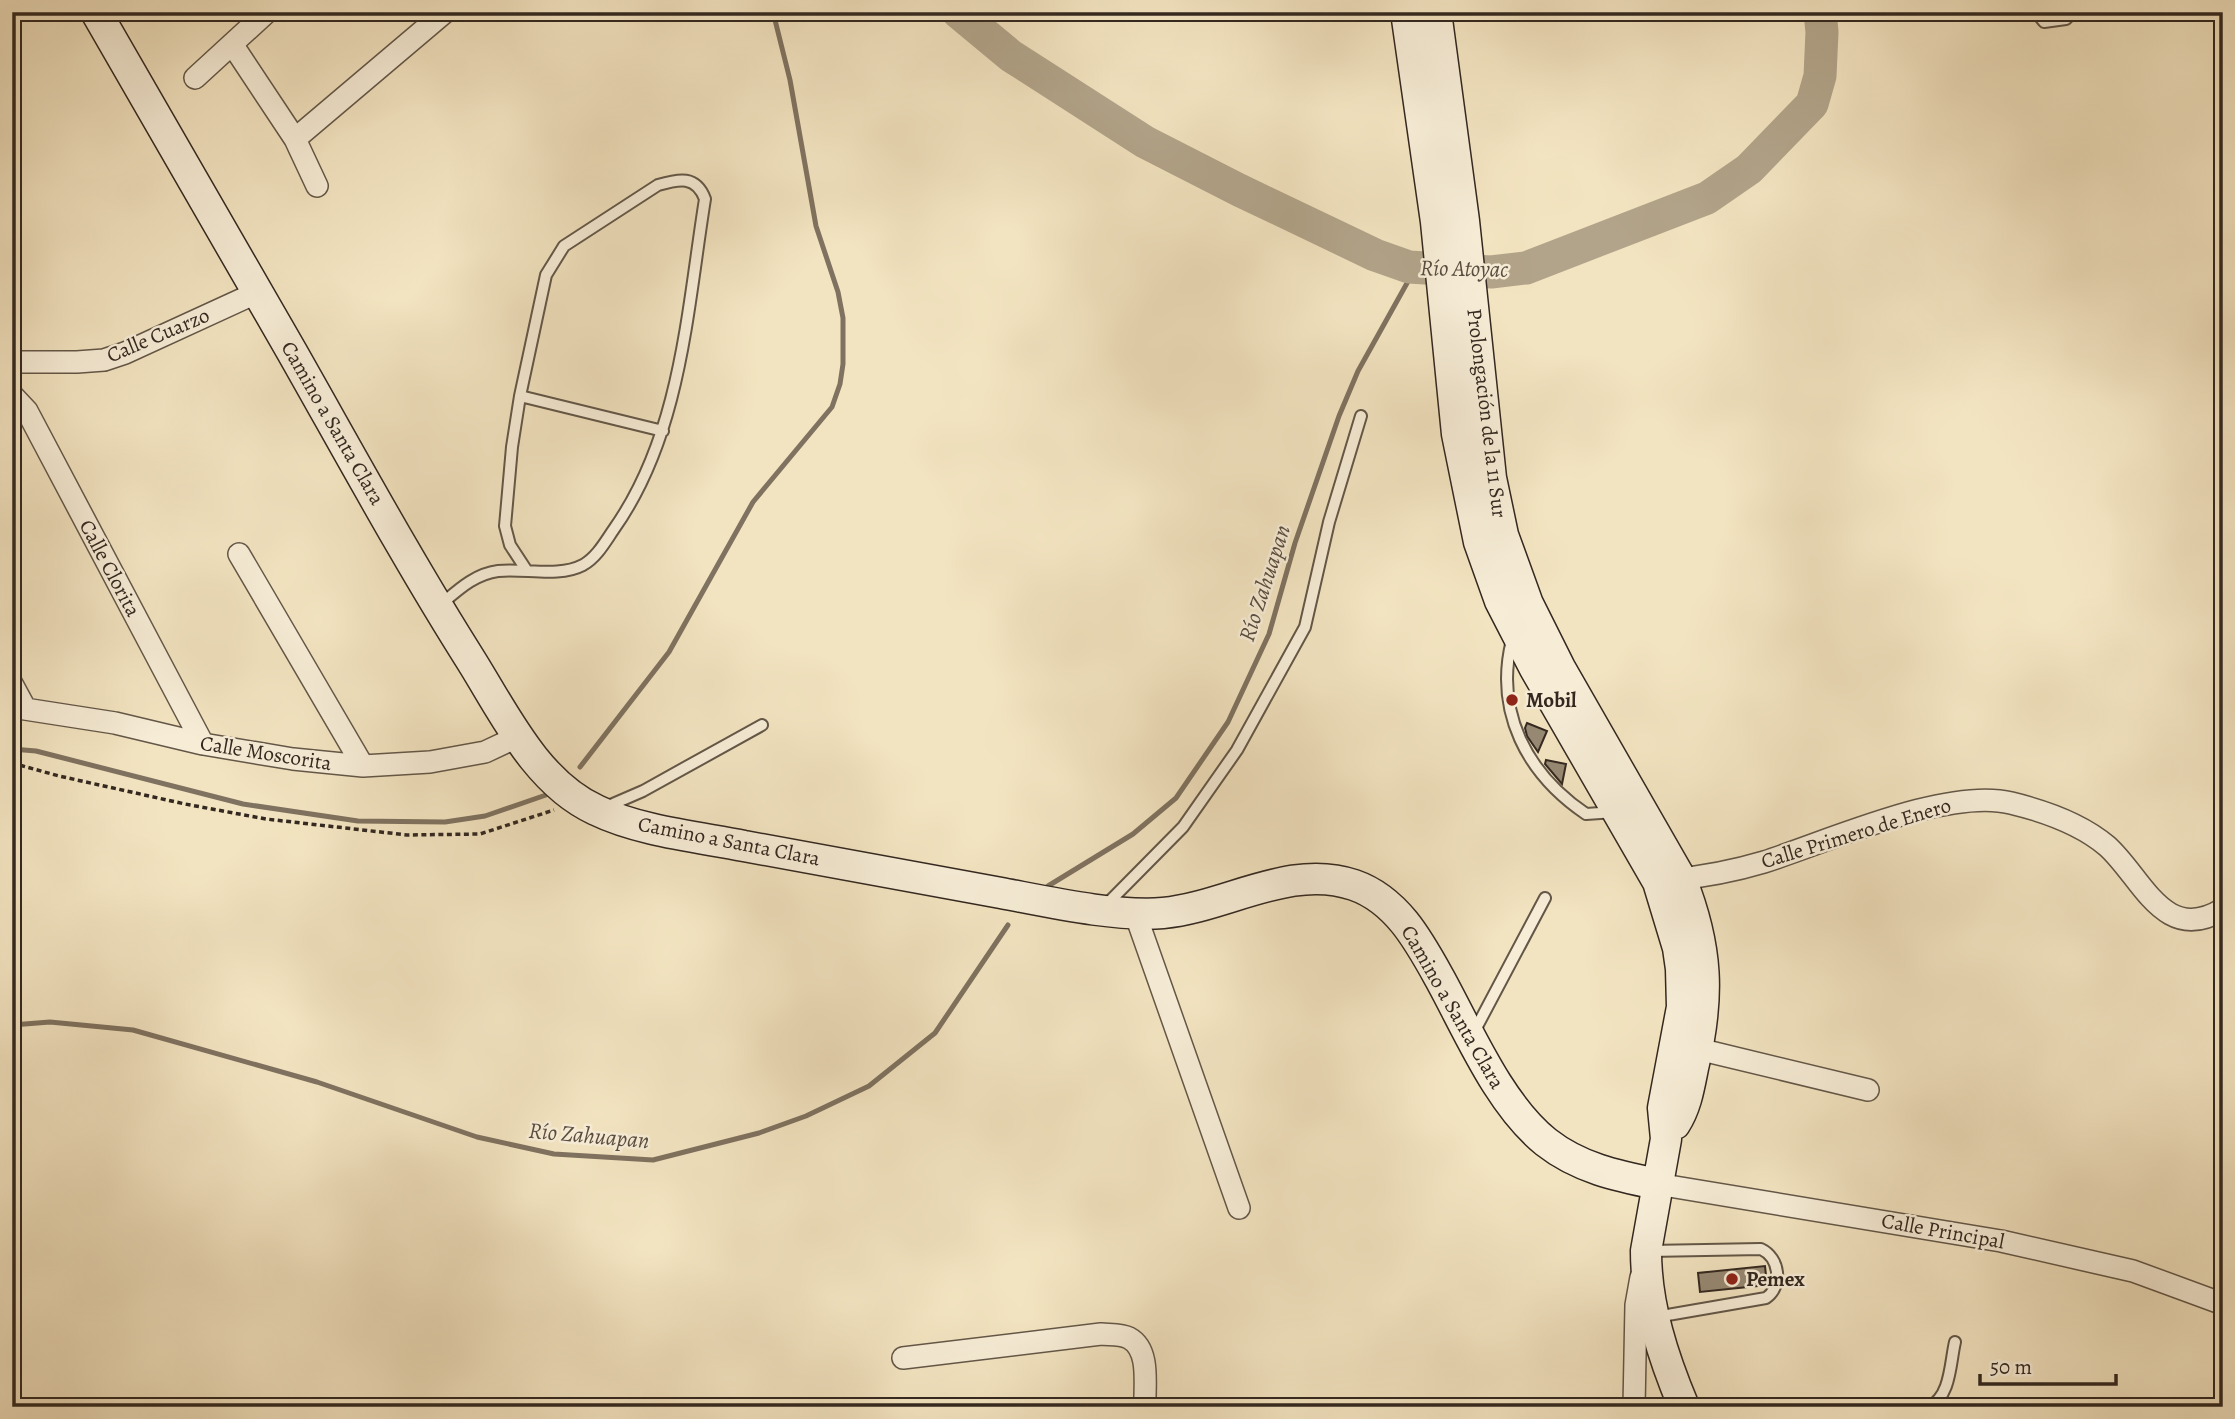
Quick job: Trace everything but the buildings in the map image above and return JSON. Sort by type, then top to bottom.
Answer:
[{"type":"main road","name":"Camino a Santa Clara","points":[[96,12],[437,608],[519,736],[550,776],[568,794],[588,805],[640,824],[699,837],[1016,896],[1135,914],[1166,913],[1286,882],[1331,880],[1353,885],[1377,895],[1398,914],[1420,943],[1512,1107],[1547,1142],[1580,1163],[1615,1176],[1657,1184]]},
{"type":"main road","name":"Prolongación de la 11 Sur","points":[[1406,12],[1431,83],[1478,353],[1491,478],[1491,538],[1500,601],[1515,630],[1627,808],[1669,881],[1695,916],[1704,958],[1705,1000],[1698,1049],[1684,1110],[1666,1139]]},
{"type":"main road","name":"Prolongación de la 11 Sur","points":[[1436,12],[1431,83],[1436,222],[1459,446],[1491,538],[1528,604],[1627,808]]},
{"type":"main road","name":"Prolongación de la 11 Sur","points":[[1669,881],[1682,989],[1677,1045],[1663,1108],[1666,1139],[1646,1251],[1653,1318],[1679,1394]]},
{"type":"street","points":[[195,78],[267,12]]},
{"type":"street","points":[[295,139],[445,12]]},
{"type":"street","points":[[232,44],[295,139],[317,186]]},
{"type":"street","name":"Calle Cuarzo","points":[[12,362],[104,360],[258,292]]},
{"type":"street","name":"Calle Clorita","points":[[12,395],[27,411],[203,744]]},
{"type":"street","points":[[239,554],[363,766]]},
{"type":"street","points":[[12,684],[18,707]]},
{"type":"street","name":"Calle Moscorita","points":[[18,707],[115,723],[203,744],[293,759],[363,766],[430,762],[485,752],[519,736]]},
{"type":"street","name":"Calle Primero de Enero","points":[[1669,881],[1762,862],[1938,805],[1975,800],[2020,805],[2046,812],[2080,828],[2107,846],[2165,913],[2183,919],[2199,919],[2223,909]]},
{"type":"street","points":[[1135,914],[1239,1208]]},
{"type":"street","points":[[1698,1049],[1868,1090]]},
{"type":"street","name":"Calle Principal","points":[[1657,1184],[2001,1241],[2133,1271],[2223,1304]]},
{"type":"street","points":[[1634,1407],[1636,1305],[1646,1251]]},
{"type":"street","points":[[902,1358],[1101,1334],[1115,1335],[1129,1338],[1139,1348],[1144,1359],[1145,1407]]},
{"type":"street","points":[[1635,1379],[1679,1394]]},
{"type":"lane","points":[[2036,12],[2044,22],[2066,19],[2073,12]]},
{"type":"lane","points":[[437,608],[464,585],[482,575],[497,571],[527,571],[562,570],[580,566],[593,558],[631,505],[663,431],[675,388],[705,199],[701,188],[690,180],[658,185],[564,246],[546,275],[520,396],[512,447],[505,526],[510,545],[527,571]]},
{"type":"lane","points":[[520,396],[663,431]]},
{"type":"lane","points":[[1102,909],[1183,827],[1237,750],[1305,628],[1329,522],[1361,415]]},
{"type":"lane","points":[[1515,630],[1508,666],[1509,703],[1527,754],[1553,788],[1586,814],[1627,808]]},
{"type":"lane","points":[[588,805],[643,791],[762,725]]},
{"type":"lane","points":[[1472,1036],[1545,898]]},
{"type":"lane","points":[[1646,1251],[1761,1249],[1771,1254],[1776,1262],[1776,1286],[1773,1293],[1766,1298],[1653,1318]]},
{"type":"lane","points":[[1929,1407],[1937,1403],[1945,1392],[1955,1342]]},
{"type":"path","points":[[12,763],[185,804],[266,819],[407,835],[480,834],[588,805]]},
{"type":"waterway","points":[[580,767],[669,652],[753,502],[832,407],[840,384],[843,318],[838,292],[816,226],[790,80],[773,12]]},
{"type":"waterway","name":"Río Atoyac","points":[[958,12],[1011,56],[1145,142],[1239,190],[1375,255],[1409,267],[1491,272],[1526,268],[1707,198],[1749,169],[1812,104],[1820,76],[1820,12]]},
{"type":"waterway","name":"Río Zahuapan","points":[[1048,886],[1133,834],[1176,798],[1228,722],[1269,634],[1295,543],[1339,416],[1358,371],[1416,267]]},
{"type":"waterway","points":[[12,749],[36,751],[243,804],[358,821],[445,822],[485,816],[546,795]]},
{"type":"waterway","name":"Río Zahuapan","points":[[12,1025],[50,1022],[133,1030],[317,1082],[477,1137],[554,1154],[653,1160],[759,1133],[806,1116],[869,1086],[935,1033],[1008,925]]},
{"type":"place","name":"Mobil","points":[[1512,700]]},
{"type":"place","name":"Pemex","points":[[1732,1279]]}]
